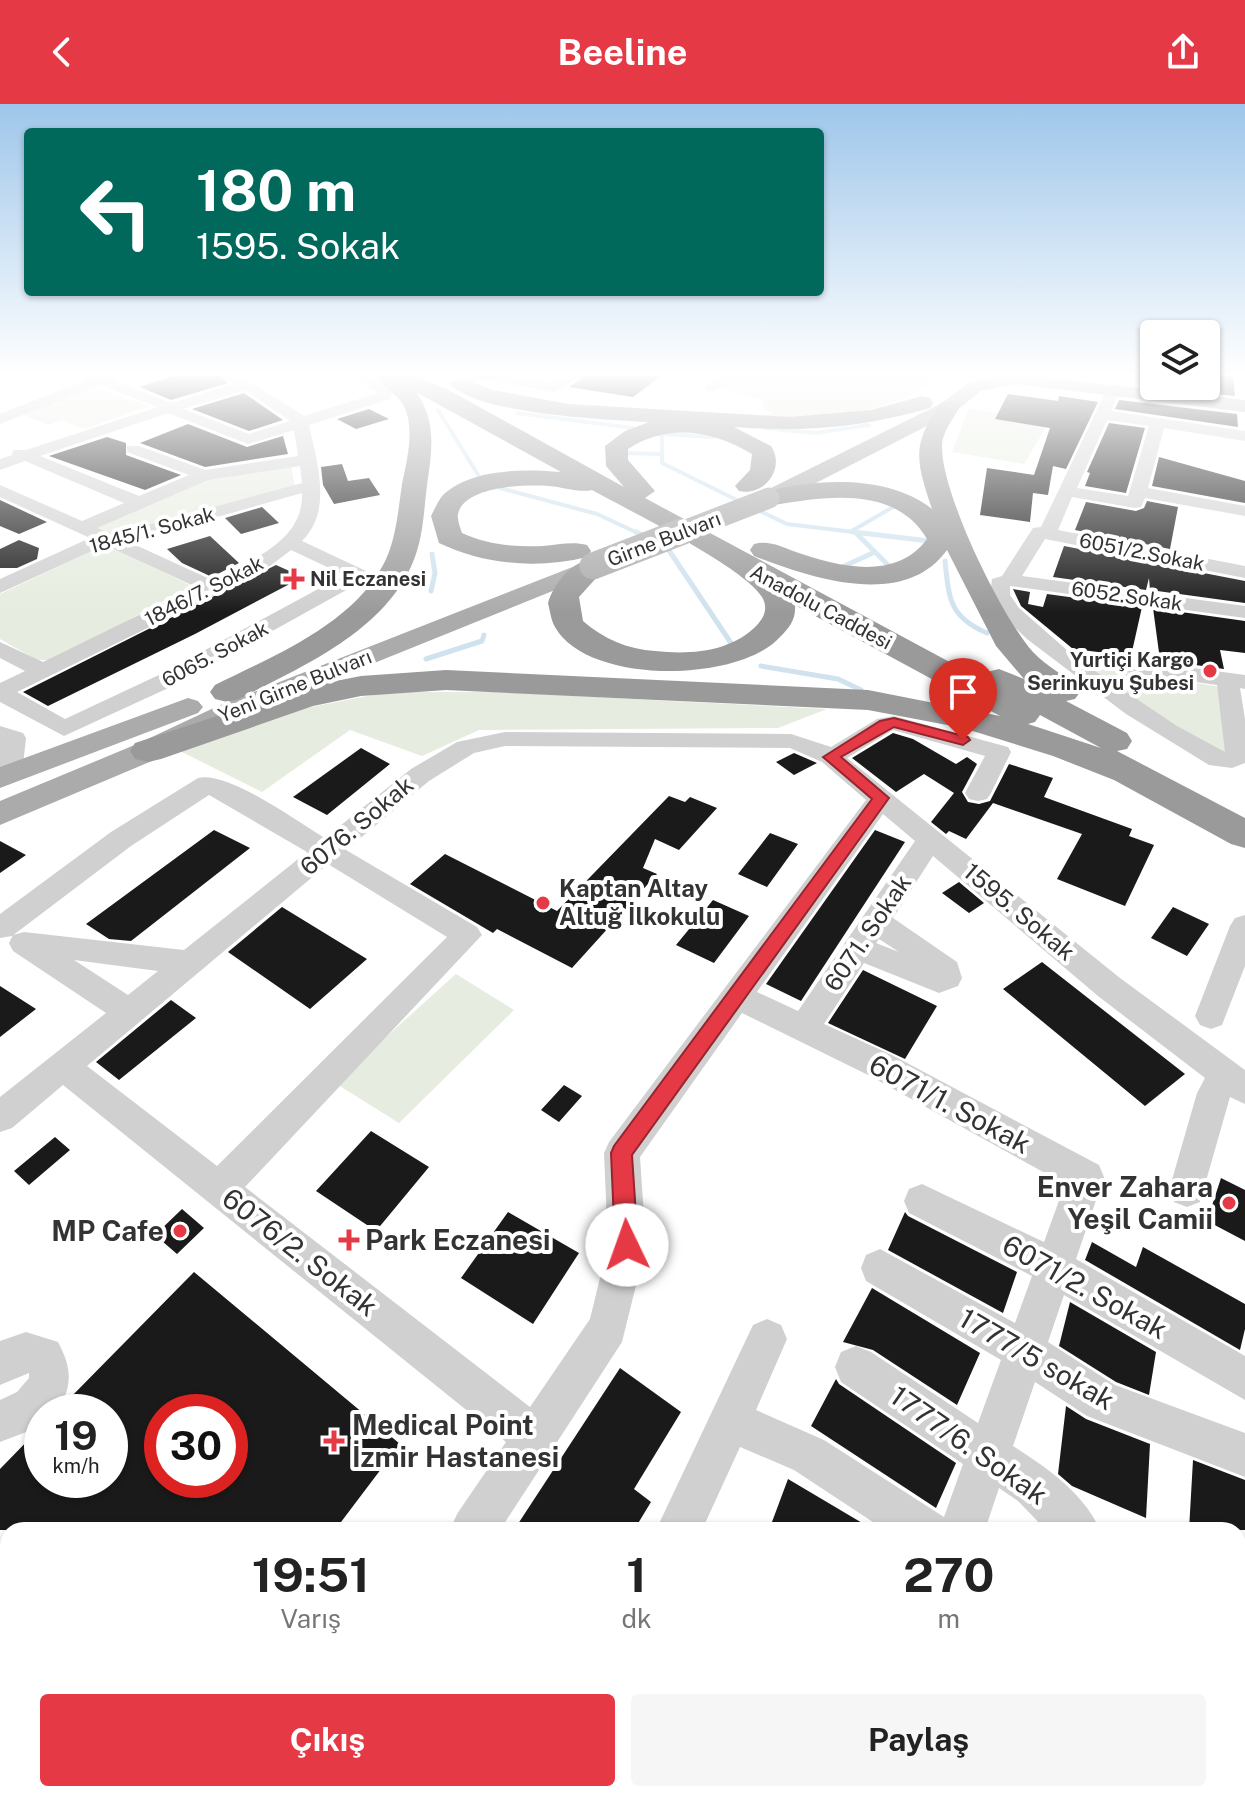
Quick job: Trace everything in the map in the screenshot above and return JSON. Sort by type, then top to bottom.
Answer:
[{"type":"highway","points":[[227,692],[313,648],[372,600],[398,565],[418,455]]},
{"type":"highway","name":"Anadolu Caddesi","points":[[558,455],[634,494],[764,550],[1144,769],[1245,835]]},
{"type":"highway","name":"Anadolu Caddesi","points":[[565,455],[634,494],[731,557],[1144,769],[1245,811]]},
{"type":"highway","points":[[614,455],[616,466],[634,494]]},
{"type":"highway","points":[[764,455],[766,461],[758,492],[838,489],[877,494],[920,512],[936,526],[941,539],[925,561],[896,572],[866,576],[813,569],[764,550]]},
{"type":"highway","points":[[930,455],[930,466],[953,528],[1006,639],[1023,662],[1144,769]]},
{"type":"highway","points":[[634,494],[563,478],[522,477],[478,487],[453,500],[444,511],[442,523],[449,537],[485,552],[585,559],[563,601],[564,616],[579,636],[627,658],[686,664],[724,659],[748,650],[769,636],[780,617],[779,598],[731,557]]},
{"type":"highway","points":[[135,741],[305,697],[361,686],[446,680],[868,700],[924,708],[1004,727],[1144,769]]},
{"type":"main road","name":"Girne Bulvarı","points":[[585,559],[758,492],[828,455]]},
{"type":"main road","name":"Yeni Girne Bulvarı","points":[[0,814],[227,692],[585,559]]},
{"type":"main road","name":"Yeni Girne Bulvarı","points":[[5,776],[228,712],[585,559]]},
{"type":"street","points":[[0,465],[25,455]]},
{"type":"street","points":[[27,455],[140,503]]},
{"type":"street","points":[[150,455],[204,475]]},
{"type":"street","points":[[183,467],[211,455]]},
{"type":"street","name":"1846/7. Sokak","points":[[0,692],[214,588],[263,562],[289,542],[309,520],[307,455]]},
{"type":"street","points":[[1062,657],[1236,681],[1238,756],[1225,761],[1212,756],[1093,681],[1062,657],[1023,622],[1000,596],[999,583],[1009,580],[1043,532],[1082,455]]},
{"type":"street","points":[[1066,491],[1135,503],[1148,455]]},
{"type":"street","points":[[83,527],[204,475],[308,460]]},
{"type":"street","name":"1845/1. Sokak","points":[[0,587],[103,539],[123,538],[310,486]]},
{"type":"street","points":[[0,490],[214,588]]},
{"type":"street","points":[[1138,491],[1245,511]]},
{"type":"street","name":"6051/2.Sokak","points":[[1043,532],[1245,572]]},
{"type":"street","name":"6065. Sokak","points":[[64,729],[169,679],[359,575],[289,542]]},
{"type":"street","name":"6052.Sokak","points":[[1009,580],[1245,612]]},
{"type":"street","points":[[0,649],[43,671]]},
{"type":"street","points":[[0,692],[64,729],[135,741]]},
{"type":"street","points":[[831,757],[885,724],[904,723],[999,752],[978,793]]},
{"type":"street","points":[[1,733],[14,738],[5,776]]},
{"type":"street","name":"6076. Sokak","points":[[0,1117],[420,775],[466,747],[505,739],[791,741]]},
{"type":"street","name":"1595. Sokak","points":[[791,741],[815,748],[831,757],[1109,987],[1235,1081]]},
{"type":"street","points":[[9,934],[121,839],[207,784],[240,799],[467,935],[219,1189]]},
{"type":"street","points":[[478,1522],[608,1328],[627,1245],[622,1153],[881,798]]},
{"type":"street","name":"6071. Sokak","points":[[804,1028],[931,838]]},
{"type":"street","points":[[857,948],[939,981],[947,978],[946,970],[876,921]]},
{"type":"street","points":[[1211,1016],[1245,926]]},
{"type":"street","points":[[9,934],[191,963]]},
{"type":"street","points":[[9,934],[131,1013]]},
{"type":"street","name":"6071/1. Sokak","points":[[735,996],[880,1065],[1086,1177],[965,1522]]},
{"type":"street","name":"6076/2. Sokak","points":[[64,1067],[535,1438]]},
{"type":"street","points":[[1187,1190],[1214,1093],[1235,1081]]},
{"type":"street","name":"6071/2. Sokak","points":[[922,1201],[1054,1268],[1245,1379]]},
{"type":"street","name":"1777/5 sokak","points":[[880,1268],[1025,1351],[1102,1401],[1245,1455]]},
{"type":"street","points":[[683,1522],[767,1339]]},
{"type":"street","points":[[0,1421],[24,1415],[43,1396],[51,1373],[44,1356],[35,1352],[4,1355]]},
{"type":"street","name":"1777/6. Sokak","points":[[856,1367],[1034,1485],[1069,1522]]},
{"type":"street","points":[[731,1421],[809,1455],[914,1522]]},
{"type":"shaded area","points":[[971,455],[1029,455],[1024,464]]},
{"type":"shaded area","points":[[291,466],[295,487],[118,536],[86,528],[204,478]]},
{"type":"shaded area","points":[[100,547],[111,547],[192,586],[54,660],[37,660],[0,639],[0,594]]},
{"type":"shaded area","points":[[1082,665],[1221,687],[1231,757],[1207,749]]},
{"type":"shaded area","points":[[388,692],[498,692],[827,709],[778,728],[479,730],[422,756],[350,730],[262,792],[180,751],[306,708]]},
{"type":"shaded area","points":[[456,974],[514,1010],[399,1123],[335,1083]]},
{"type":"building","points":[[127,455],[181,475],[145,490],[49,456]]},
{"type":"building","points":[[173,455],[280,455],[205,467]]},
{"type":"building","points":[[1041,455],[1073,455],[1066,469],[1053,466],[1048,495],[1033,493],[1030,522],[980,515],[987,468],[1034,475]]},
{"type":"building","points":[[1095,455],[1137,455],[1126,493],[1085,486],[1090,473],[1087,472]]},
{"type":"building","points":[[1159,457],[1245,481],[1245,503],[1152,486]]},
{"type":"building","points":[[342,464],[348,481],[369,478],[380,495],[334,504],[323,485],[321,467]]},
{"type":"building","points":[[0,500],[47,522],[19,534],[0,526]]},
{"type":"building","points":[[1147,501],[1178,507],[1170,549],[1075,530],[1086,502],[1136,511],[1144,508]]},
{"type":"building","points":[[262,507],[279,523],[241,534],[225,518]]},
{"type":"building","points":[[210,536],[239,563],[212,577],[182,563],[167,549]]},
{"type":"building","points":[[19,540],[39,548],[37,559],[17,568],[0,568],[0,549]]},
{"type":"building","points":[[1064,546],[1245,581],[1245,603],[1150,590],[1149,578],[1146,590],[1053,577]]},
{"type":"building","points":[[276,565],[303,577],[48,706],[23,692]]},
{"type":"building","points":[[1013,589],[1030,592],[1028,604],[1043,607],[1047,594],[1142,607],[1131,656],[1073,649],[1021,606]]},
{"type":"building","points":[[1153,608],[1245,621],[1245,653],[1220,650],[1224,669],[1160,660]]},
{"type":"building","points":[[893,733],[913,739],[956,764],[967,757],[977,764],[962,792],[968,802],[979,804],[990,801],[1009,764],[1053,778],[1044,797],[1132,829],[1129,836],[1154,845],[1125,906],[1057,879],[1082,834],[993,803],[966,839],[949,831],[946,834],[931,822],[954,793],[924,774],[896,792],[852,758]]},
{"type":"building","points":[[361,748],[390,764],[327,815],[293,797]]},
{"type":"building","points":[[794,753],[817,763],[794,775],[776,762]]},
{"type":"building","points":[[669,796],[685,802],[690,797],[717,808],[679,850],[655,839],[643,868],[657,874],[572,968],[497,929],[493,933],[410,884],[445,854],[557,911]]},
{"type":"building","points":[[214,830],[250,848],[131,941],[109,939],[86,924]]},
{"type":"building","points":[[875,830],[905,842],[801,1001],[766,984]]},
{"type":"building","points":[[770,833],[798,844],[767,887],[738,874]]},
{"type":"building","points":[[0,841],[26,855],[0,873]]},
{"type":"building","points":[[959,882],[984,903],[969,913],[942,893]]},
{"type":"building","points":[[713,900],[749,916],[714,963],[676,945]]},
{"type":"building","points":[[282,907],[367,959],[310,1009],[228,952]]},
{"type":"building","points":[[1173,907],[1209,924],[1187,956],[1151,938]]},
{"type":"building","points":[[1042,962],[1185,1074],[1145,1106],[1003,989]]},
{"type":"building","points":[[863,970],[937,1006],[905,1059],[828,1023]]},
{"type":"building","points":[[0,986],[36,1009],[0,1037]]},
{"type":"building","points":[[171,1000],[196,1018],[119,1080],[96,1062]]},
{"type":"building","points":[[564,1085],[582,1096],[559,1122],[541,1110]]},
{"type":"building","points":[[371,1131],[429,1167],[376,1231],[316,1191]]},
{"type":"building","points":[[55,1137],[70,1150],[29,1185],[14,1171]]},
{"type":"building","name":"Enver Zahara Yeşil Camii","points":[[1221,1178],[1245,1190],[1245,1241],[1207,1221]]},
{"type":"building","name":"MP Cafe","points":[[182,1209],[204,1228],[177,1254],[155,1235]]},
{"type":"building","points":[[508,1212],[579,1253],[533,1324],[461,1278]]},
{"type":"building","points":[[905,1212],[1017,1272],[1003,1313],[888,1250]]},
{"type":"building","points":[[1092,1242],[1136,1267],[1143,1247],[1245,1304],[1245,1329],[1240,1350],[1085,1260]]},
{"type":"building","points":[[194,1272],[400,1444],[341,1522],[0,1522],[0,1469],[24,1444],[24,1498],[128,1498],[128,1394],[74,1394]]},
{"type":"building","points":[[872,1288],[980,1353],[957,1405],[873,1350],[843,1342]]},
{"type":"building","points":[[1070,1302],[1156,1352],[1149,1395],[1116,1382],[1059,1346]]},
{"type":"building","points":[[620,1368],[681,1412],[634,1489],[651,1502],[639,1522],[519,1522]]},
{"type":"building","points":[[836,1379],[956,1463],[936,1508],[811,1426]]},
{"type":"building","points":[[1066,1406],[1086,1419],[1150,1444],[1146,1518],[1072,1486],[1058,1474]]},
{"type":"building","points":[[1193,1460],[1245,1480],[1245,1522],[1189,1522]]},
{"type":"building","points":[[788,1479],[861,1522],[772,1522]]},
{"type":"waterway","points":[[466,455],[480,478]]},
{"type":"waterway","points":[[662,455],[662,463],[745,504]]},
{"type":"waterway","points":[[500,488],[597,514],[640,534]]},
{"type":"waterway","points":[[851,532],[893,507]]},
{"type":"waterway","points":[[756,509],[787,524],[851,532]]},
{"type":"waterway","points":[[636,532],[647,537]]},
{"type":"waterway","points":[[851,532],[870,534]]},
{"type":"waterway","points":[[853,532],[929,541]]},
{"type":"waterway","points":[[857,534],[875,552]]},
{"type":"waterway","points":[[666,546],[731,643]]},
{"type":"waterway","points":[[840,568],[875,552]]},
{"type":"waterway","points":[[875,552],[889,566]]},
{"type":"waterway","points":[[431,591],[435,573],[432,554]]},
{"type":"waterway","points":[[945,561],[953,605],[965,620],[987,633]]},
{"type":"waterway","points":[[426,659],[482,641],[484,635]]},
{"type":"waterway","points":[[761,666],[838,679],[861,690]]},
{"type":"place","name":"Nil Eczanesi","points":[[294,579]]},
{"type":"place","name":"Yurtiçi Kargo Serinkuyu Şubesi","points":[[1210,671]]},
{"type":"place","name":"Kaptan Altay Altuğ İlkokulu","points":[[543,903]]},
{"type":"place","name":"Enver Zahara Yeşil Camii","points":[[1229,1203]]},
{"type":"place","name":"MP Cafe","points":[[180,1231]]},
{"type":"place","name":"Park Eczanesi","points":[[349,1240]]},
{"type":"place","name":"Medical Point İzmir Hastanesi","points":[[334,1441]]},
{"type":"route","points":[[627,1245],[622,1153],[881,798],[831,757],[885,724],[904,723],[963,740]]}]
